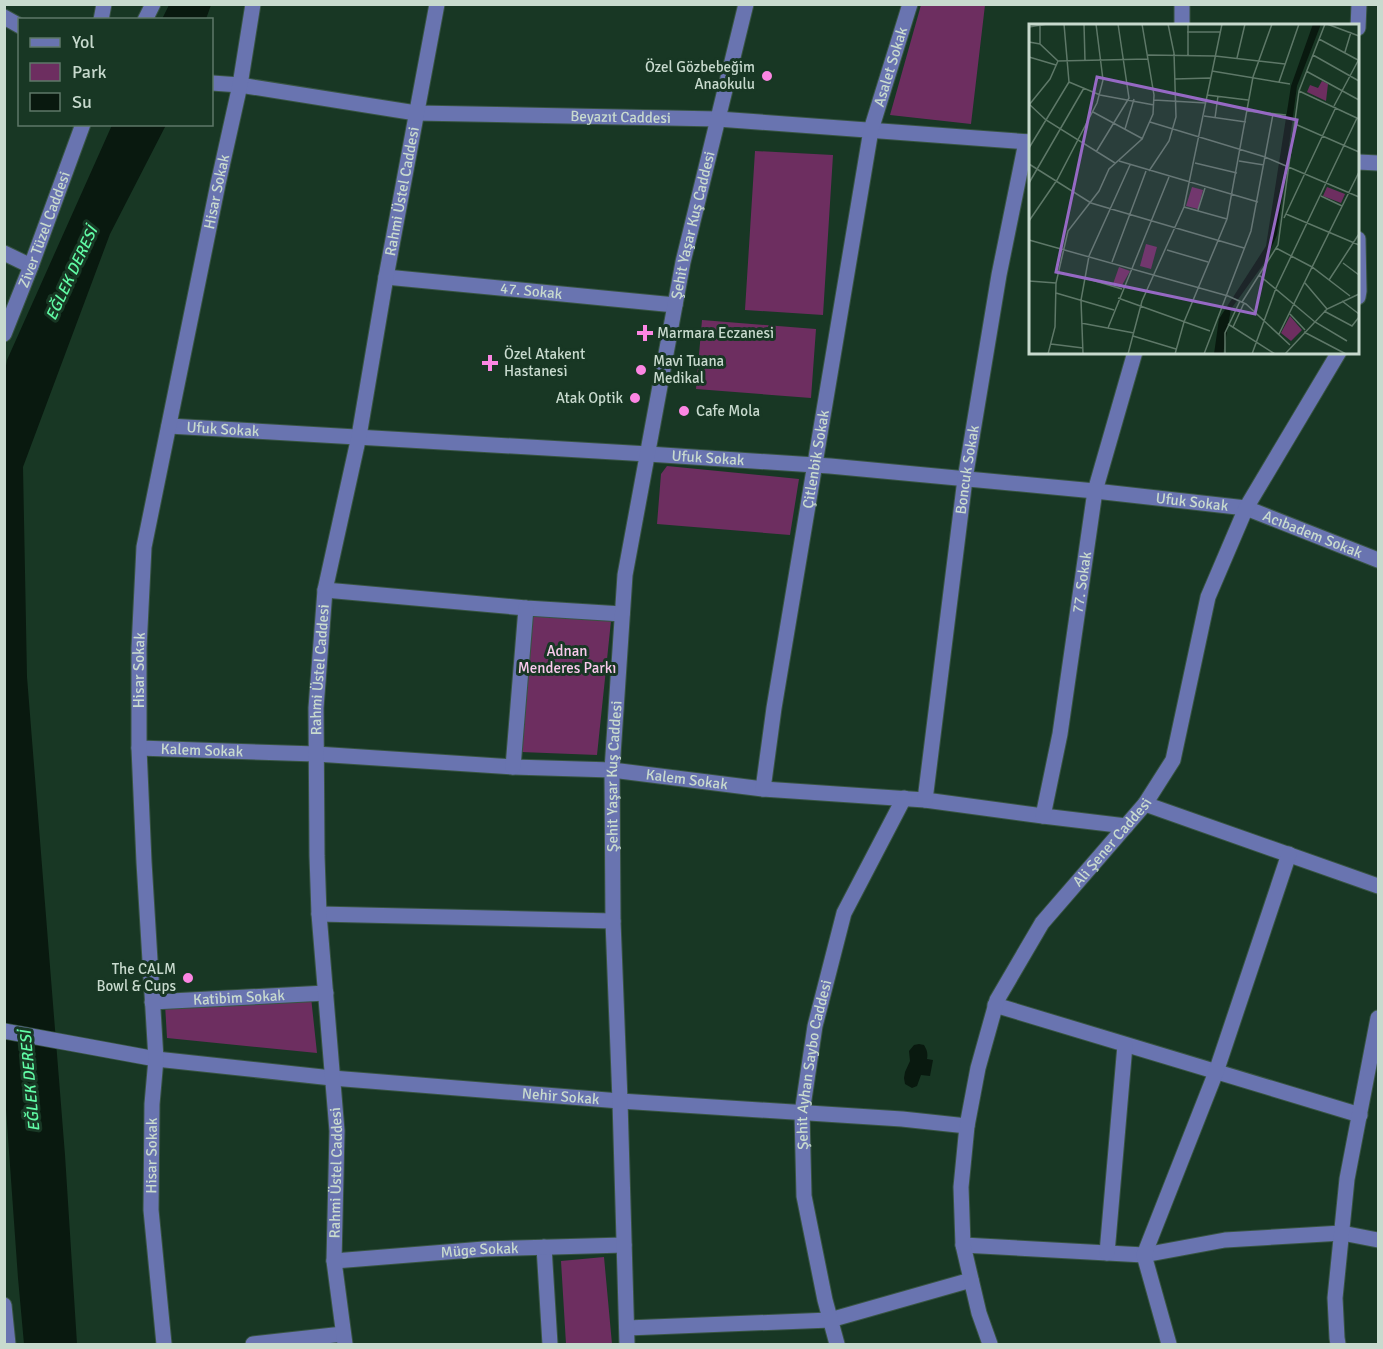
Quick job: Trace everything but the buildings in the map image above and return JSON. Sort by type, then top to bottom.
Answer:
[{"type":"street","points":[[146,18],[153,4]]},
{"type":"street","name":"Hisar Sokak","points":[[164,1344],[151,1210],[152,1104],[156,1059],[139,748],[139,648],[144,547],[240,85],[253,4]]},
{"type":"street","name":"Rahmi Üstel Caddesi","points":[[344,1339],[334,1261],[337,1131],[319,914],[316,708],[325,590],[359,436],[437,4]]},
{"type":"street","name":"Şehit Yaşar Kuş Caddesi","points":[[627,1344],[612,921],[612,770],[625,575],[683,262],[746,4]]},
{"type":"street","name":"Asalet Sokak","points":[[871,130],[910,4]]},
{"type":"street","points":[[1182,4],[1182,24]]},
{"type":"street","points":[[1358,24],[1359,4]]},
{"type":"street","points":[[4,17],[18,25]]},
{"type":"street","name":"Beyazıt Caddesi","points":[[213,82],[416,113],[718,119],[1028,142]]},
{"type":"street","name":"Ziver Tüzel Caddesi","points":[[4,334],[82,126]]},
{"type":"street","name":"Çitlenbik Sokak","points":[[763,789],[774,708],[871,130]]},
{"type":"street","name":"Boncuk Sokak","points":[[926,800],[965,479],[999,275],[1028,142]]},
{"type":"street","points":[[1359,162],[1378,163]]},
{"type":"street","points":[[4,253],[31,266]]},
{"type":"street","name":"47. Sokak","points":[[386,278],[675,305]]},
{"type":"street","name":"77. Sokak","points":[[1043,816],[1060,734],[1095,491],[1134,354]]},
{"type":"street","name":"Ali Şener Caddesi","points":[[990,1344],[979,1313],[963,1245],[961,1187],[967,1126],[978,1068],[997,999],[1041,923],[1145,804],[1173,760],[1208,597],[1246,508],[1339,354]]},
{"type":"street","name":"Ufuk Sokak","points":[[169,426],[814,465],[1095,491],[1246,508]]},
{"type":"street","name":"Acıbadem Sokak","points":[[1246,508],[1378,560]]},
{"type":"street","points":[[325,590],[622,614]]},
{"type":"street","points":[[513,767],[526,608]]},
{"type":"street","name":"Kalem Sokak","points":[[139,748],[316,754],[513,767],[612,770],[763,789],[926,800],[1126,825]]},
{"type":"street","name":"Şehit Ayhan Saybo Caddesi","points":[[837,1344],[825,1300],[804,1196],[802,1113],[814,1026],[844,913],[904,798]]},
{"type":"street","points":[[1145,804],[1378,886]]},
{"type":"street","points":[[1169,1344],[1144,1255],[1216,1072],[1289,854]]},
{"type":"street","points":[[319,914],[612,921]]},
{"type":"street","name":"Katibim Sokak","points":[[153,1002],[326,993]]},
{"type":"street","points":[[995,1005],[1359,1115]]},
{"type":"street","points":[[1338,1344],[1335,1299],[1347,1179],[1378,1018]]},
{"type":"street","name":"Nehir Sokak","points":[[4,1031],[156,1059],[332,1078],[620,1101],[902,1119],[967,1126]]},
{"type":"street","points":[[1107,1253],[1125,1045]]},
{"type":"street","points":[[963,1245],[1144,1255],[1225,1240],[1342,1233],[1378,1240]]},
{"type":"street","name":"Müge Sokak","points":[[334,1261],[484,1249],[624,1245]]},
{"type":"street","points":[[544,1247],[549,1344]]},
{"type":"street","points":[[627,1328],[830,1320],[971,1280]]},
{"type":"street","points":[[5,1315],[8,1344]]},
{"type":"street","points":[[253,1344],[344,1339]]},
{"type":"green space","points":[[921,5],[985,5],[971,124],[890,115]]},
{"type":"green space","points":[[755,151],[833,155],[823,315],[745,310]]},
{"type":"green space","points":[[702,320],[816,329],[811,398],[696,389]]},
{"type":"green space","points":[[667,466],[799,479],[790,535],[657,524],[661,474]]},
{"type":"green space","name":"Adnan Menderes Parkı","points":[[531,615],[611,621],[597,755],[521,752]]},
{"type":"green space","points":[[311,997],[317,1053],[167,1038],[165,1004]]},
{"type":"green space","points":[[604,1257],[612,1344],[566,1344],[561,1261]]},
{"type":"water","points":[[169,4],[211,5],[206,18],[162,18]]},
{"type":"water","name":"EĞLEK DERESİ","points":[[112,126],[165,126],[110,234],[23,467],[27,677],[65,1155],[77,1344],[24,1344],[18,1278],[4,1081],[5,371],[7,360]]},
{"type":"water","points":[[914,1045],[924,1045],[927,1059],[933,1060],[930,1076],[921,1075],[917,1086],[912,1088],[905,1084],[904,1078],[910,1061],[909,1051]]},
{"type":"place","name":"Özel Gözbebeğim Anaokulu","points":[[767,76]]},
{"type":"place","name":"Marmara Eczanesi","points":[[645,333]]},
{"type":"place","name":"Özel Atakent Hastanesi","points":[[490,363]]},
{"type":"place","name":"Mavi Tuana Medikal","points":[[641,370]]},
{"type":"place","name":"Atak Optik","points":[[635,398]]},
{"type":"place","name":"Cafe Mola","points":[[684,411]]},
{"type":"place","name":"The CALM Bowl & Cups","points":[[188,978]]}]
